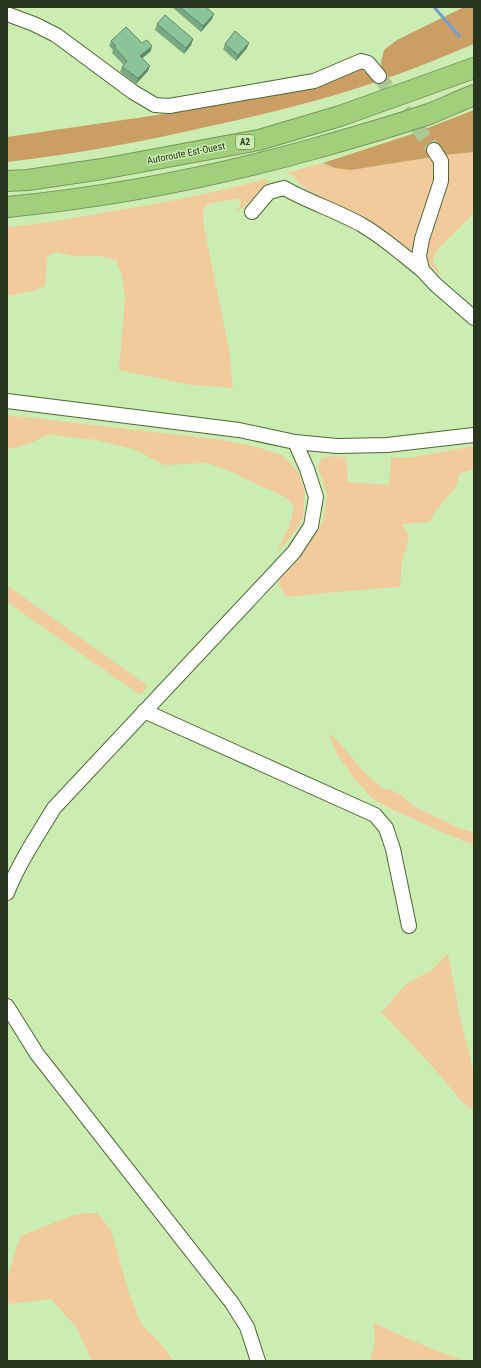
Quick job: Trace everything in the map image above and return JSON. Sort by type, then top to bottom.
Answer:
[{"type":"highway","name":"Autoroute Est-Ouest","points":[[7,181],[28,180],[102,169],[259,140],[340,116],[474,68]]},
{"type":"highway","points":[[7,207],[34,205],[160,186],[230,171],[365,134],[429,114],[474,95]]},
{"type":"street","points":[[7,14],[34,24],[56,35],[133,92],[155,106],[169,106],[314,81],[361,61],[368,63],[379,76]]},
{"type":"street","points":[[422,270],[419,256],[422,239],[441,181],[442,171],[441,161],[434,150]]},
{"type":"street","points":[[252,212],[269,192],[284,188],[300,197],[337,212],[364,226],[422,270],[436,285],[474,318]]},
{"type":"street","points":[[7,401],[239,430],[295,442],[337,446],[387,445],[474,435]]},
{"type":"street","points":[[7,893],[33,842],[54,808],[294,552],[311,526],[316,497],[307,469],[295,442]]},
{"type":"street","points":[[144,711],[376,816],[386,828],[393,849],[409,926]]},
{"type":"street","points":[[7,1006],[37,1054],[232,1303],[247,1327],[258,1361]]},
{"type":"shaded area","points":[[474,7],[474,44],[364,86],[234,121],[85,151],[7,162],[7,137],[164,114],[317,88],[359,68],[373,77],[382,70],[381,62],[384,50],[397,40],[462,8]]},
{"type":"shaded area","points":[[474,110],[474,152],[445,155],[351,170],[335,168],[323,163],[412,134]]},
{"type":"shaded area","points":[[474,152],[474,213],[436,251],[433,262],[443,277],[429,264],[426,254],[428,242],[446,182],[448,167],[445,155]]},
{"type":"shaded area","points":[[433,157],[437,169],[413,248],[410,251],[362,217],[306,189],[295,178],[286,173],[323,163],[335,168]]},
{"type":"shaded area","points":[[265,179],[269,182],[267,187],[235,214],[240,206],[241,198],[208,204],[203,210],[204,227],[229,349],[233,388],[192,385],[119,370],[125,298],[122,276],[116,260],[99,256],[73,256],[56,252],[47,256],[45,286],[36,290],[7,296],[7,227],[66,219],[163,202],[204,194]]},
{"type":"shaded area","points":[[7,415],[223,440],[252,446],[282,455],[299,473],[305,492],[303,517],[297,529],[276,554],[289,527],[294,506],[287,498],[227,470],[207,463],[164,465],[136,450],[97,440],[50,434],[31,443],[10,449],[7,447]]},
{"type":"shaded area","points":[[474,446],[474,469],[460,473],[456,487],[436,510],[430,522],[402,524],[409,536],[402,562],[400,587],[286,597],[277,580],[298,560],[323,522],[327,495],[318,466],[322,458],[332,456],[346,457],[348,482],[389,485],[391,458],[408,458]]},
{"type":"shaded area","points":[[7,585],[148,686],[140,695],[7,602]]},
{"type":"shaded area","points":[[328,734],[336,739],[364,772],[382,788],[391,790],[401,795],[415,807],[459,828],[474,832],[474,845],[383,805],[372,798],[353,777],[337,754]]},
{"type":"shaded area","points":[[448,953],[460,1018],[474,1073],[474,1111],[464,1104],[433,1067],[381,1013],[407,983],[432,970]]},
{"type":"shaded area","points":[[85,1213],[97,1213],[111,1230],[129,1293],[141,1324],[160,1343],[174,1361],[92,1361],[77,1328],[51,1299],[7,1304],[7,1279],[20,1236],[71,1216]]},
{"type":"shaded area","points":[[373,1322],[418,1343],[465,1361],[370,1361],[375,1341]]},
{"type":"building","points":[[180,7],[206,7],[214,14],[203,26]]},
{"type":"building","points":[[165,15],[193,39],[186,48],[157,24]]},
{"type":"building","points":[[126,27],[142,43],[147,40],[152,46],[140,56],[150,66],[138,78],[122,67],[127,61],[114,47],[116,46],[111,41]]},
{"type":"building","points":[[235,31],[249,43],[238,55],[225,44]]},
{"type":"waterway","points":[[434,7],[459,36]]},
{"type":"tunnel","points":[[379,76],[434,150]]}]
